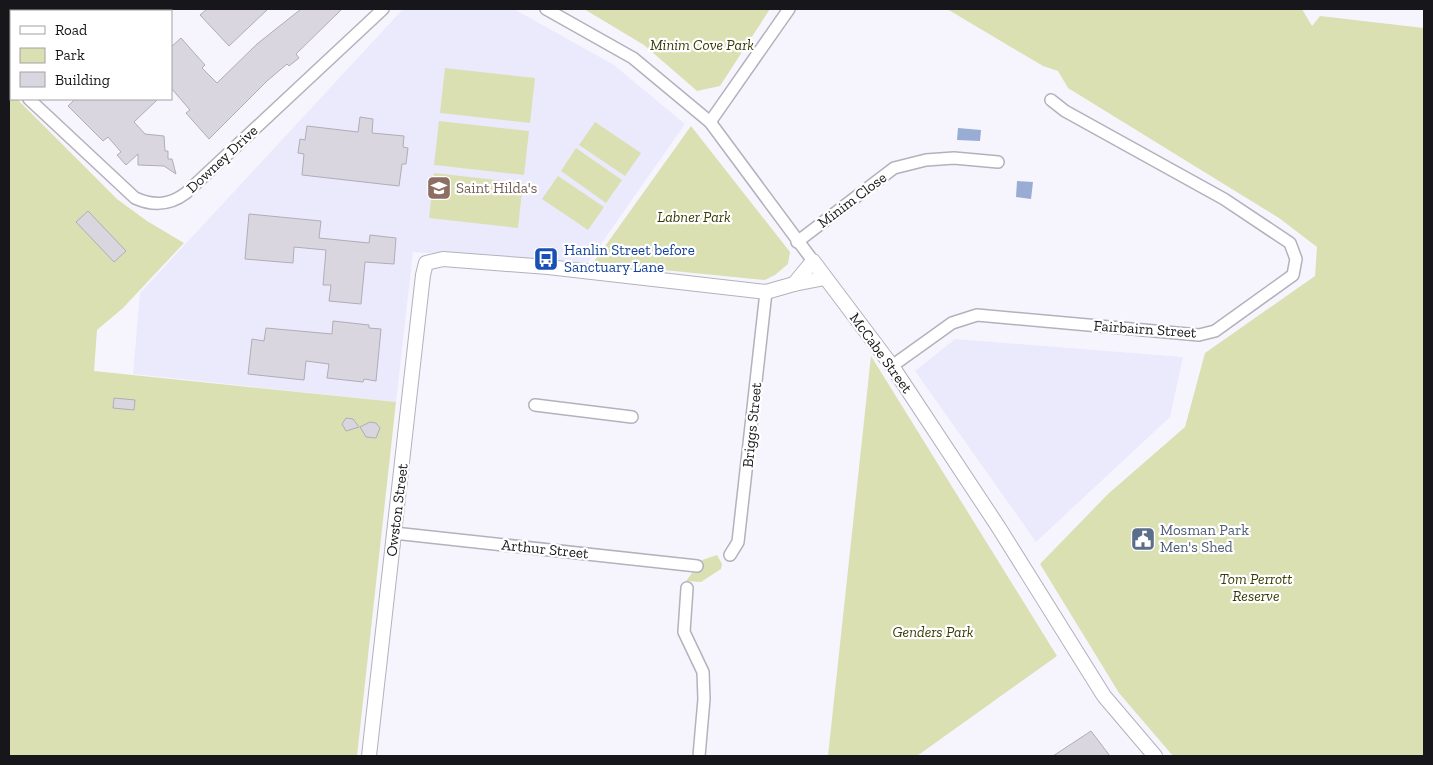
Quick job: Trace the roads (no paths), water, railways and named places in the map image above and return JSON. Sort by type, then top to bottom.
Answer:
[{"type":"street","name":"Downey Drive","points":[[30,100],[135,198],[146,203],[167,203],[186,193],[383,9]]},
{"type":"street","name":"McCabe Street","points":[[546,9],[633,58],[710,122],[892,366],[999,528],[1104,696],[1155,756]]},
{"type":"street","points":[[710,122],[788,9]]},
{"type":"street","name":"Fairbairn Street","points":[[892,366],[952,323],[977,315],[1199,335],[1215,331],[1293,275],[1296,259],[1290,243],[1224,200],[1065,111],[1051,100]]},
{"type":"street","name":"Minim Close","points":[[798,242],[894,168],[926,160],[954,158],[998,162]]},
{"type":"street","name":"Owston Street","points":[[369,756],[423,274],[426,263],[443,259],[548,267],[766,292]]},
{"type":"street","points":[[794,284],[813,262]]},
{"type":"street","points":[[766,292],[826,278]]},
{"type":"street","name":"Briggs Street","points":[[730,555],[738,542],[766,292]]},
{"type":"street","points":[[535,405],[632,417]]},
{"type":"street","name":"Arthur Street","points":[[394,533],[697,566]]},
{"type":"street","points":[[687,588],[684,632],[703,672],[704,699],[699,756]]},
{"type":"water","points":[[958,128],[981,130],[980,141],[957,140]]},
{"type":"water","points":[[1017,181],[1033,182],[1031,199],[1016,197]]},
{"type":"place","name":"Saint Hilda's","points":[[439,188]]},
{"type":"place","name":"Hanlin Street before Sanctuary Lane","points":[[546,259]]},
{"type":"place","name":"Mosman Park Men's Shed","points":[[1143,539]]},
{"type":"park label","name":"Minim Cove Park","points":[[702,45]]},
{"type":"park label","name":"Labner Park","points":[[694,217]]},
{"type":"park label","name":"Tom Perrott Reserve","points":[[1256,588]]},
{"type":"park label","name":"Genders Park","points":[[933,632]]}]
